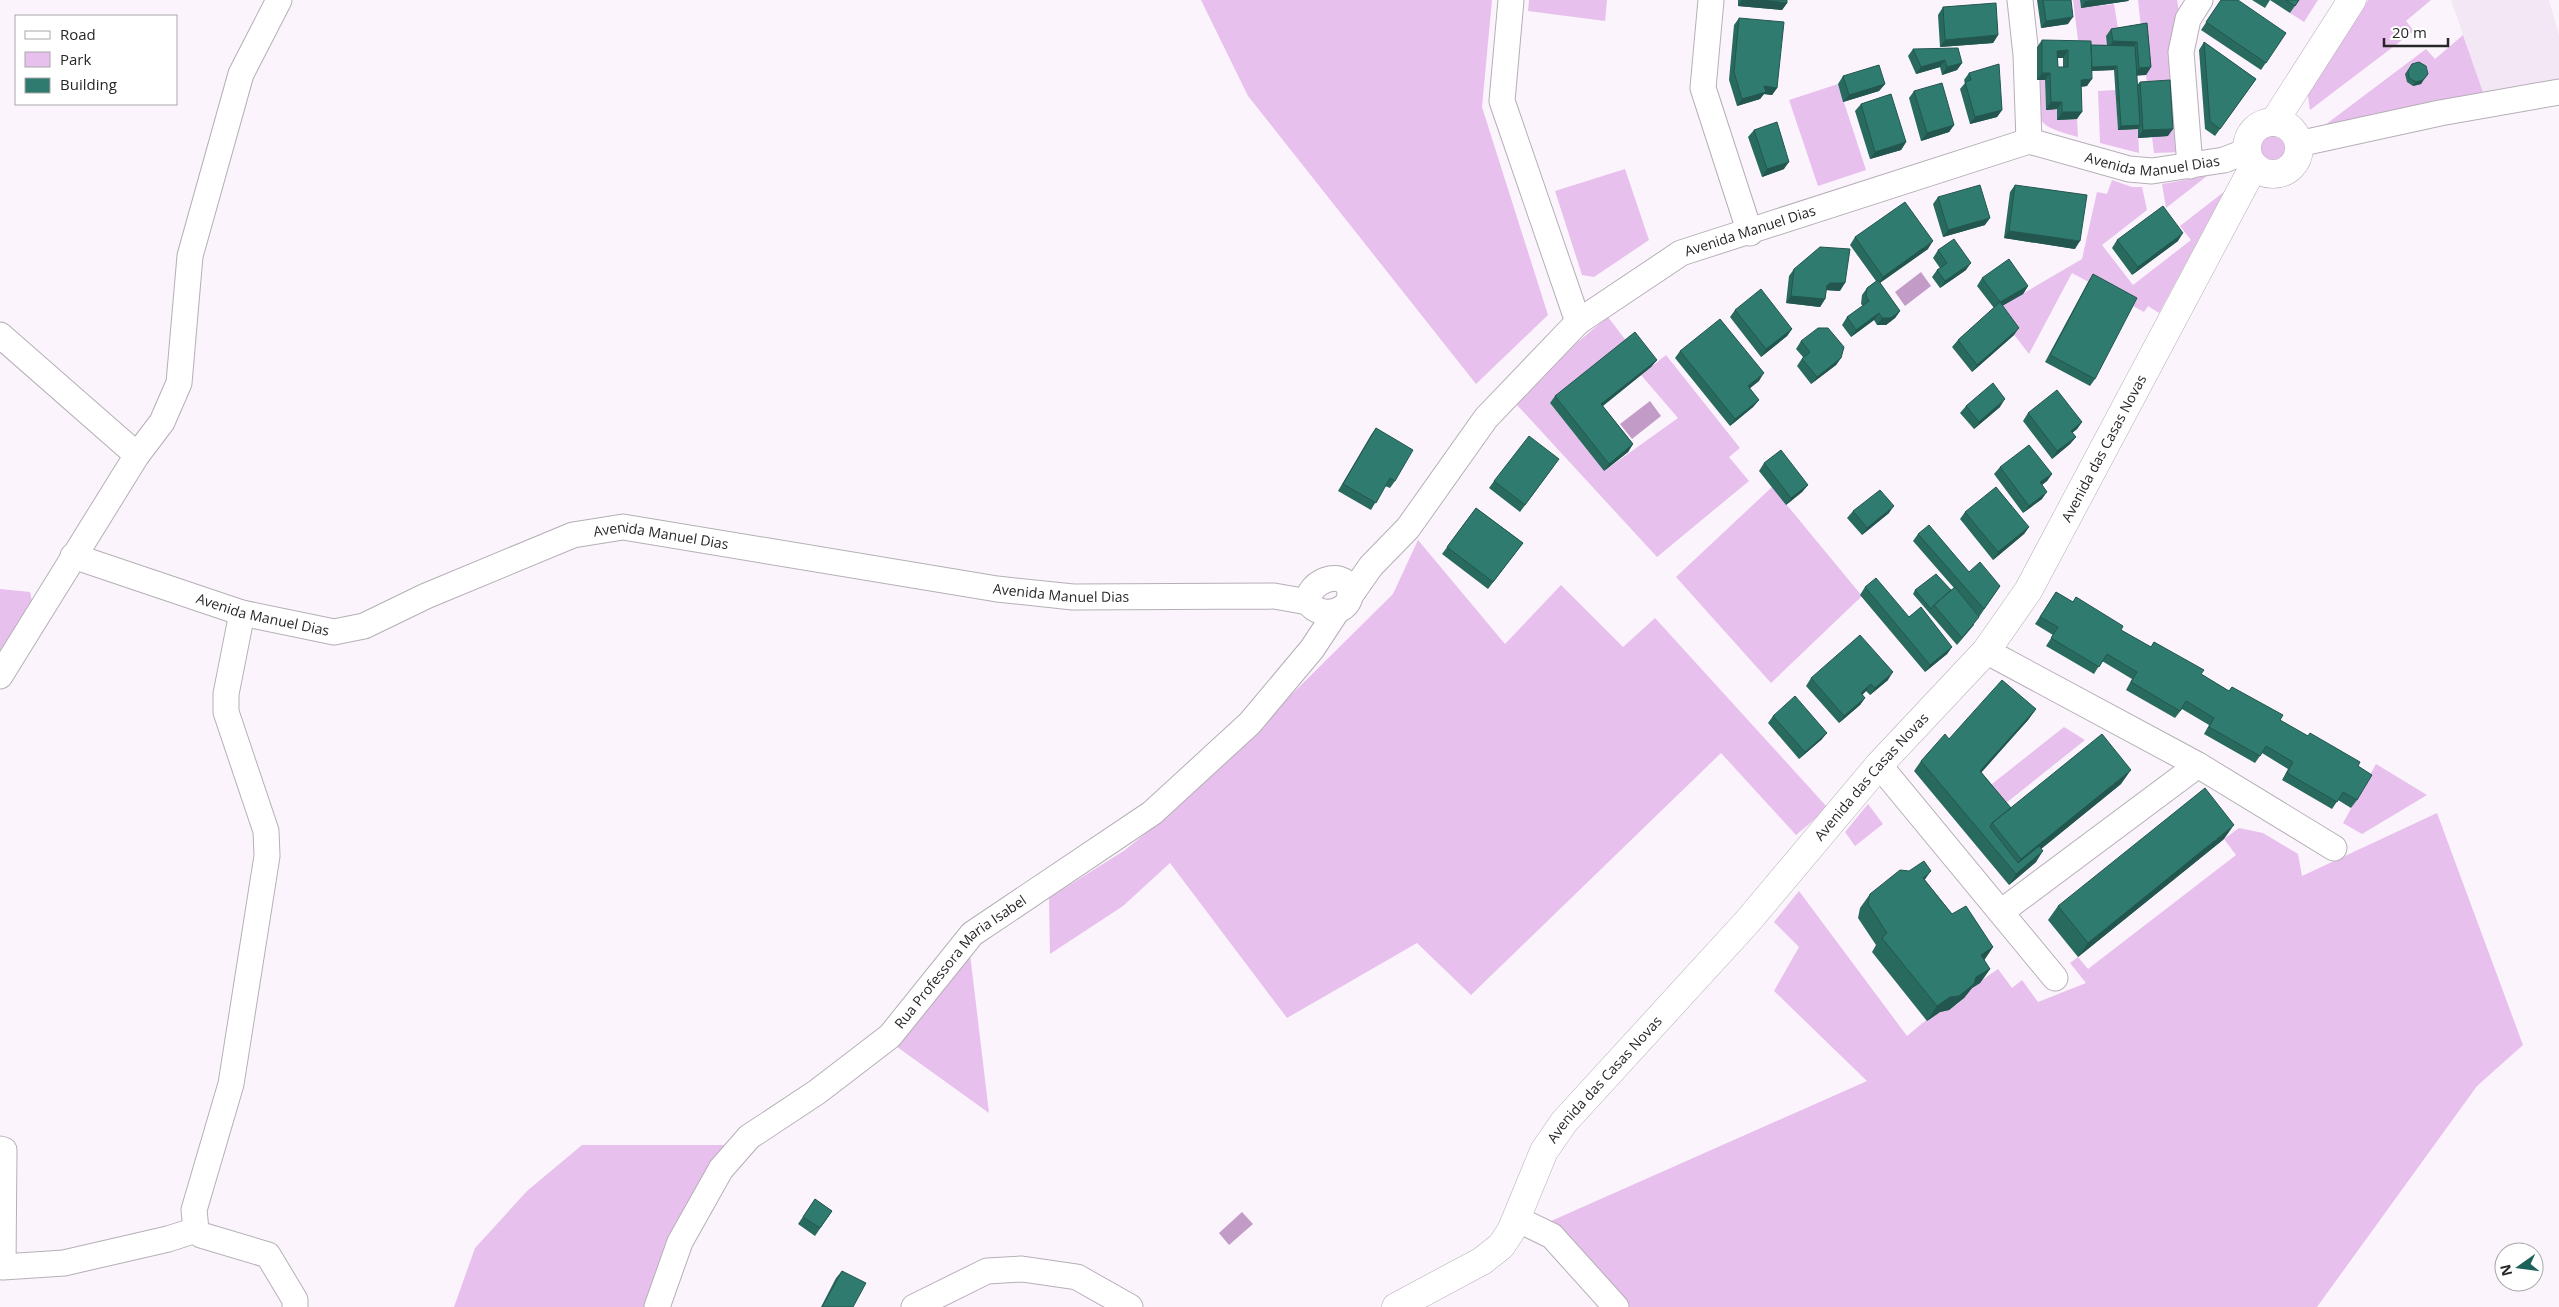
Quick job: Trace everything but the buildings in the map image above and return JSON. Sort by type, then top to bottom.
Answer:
[{"type":"street","points":[[0,676],[137,455],[162,422],[179,382],[190,256],[241,74],[279,0]]},
{"type":"street","points":[[1511,0],[1502,101],[1578,322]]},
{"type":"street","points":[[1711,0],[1703,88],[1750,233]]},
{"type":"street","points":[[2020,0],[2026,55],[2029,141]]},
{"type":"street","points":[[2190,166],[2181,52],[2188,20],[2200,0]]},
{"type":"street","points":[[2274,122],[2352,0]]},
{"type":"street","points":[[2298,144],[2440,113],[2559,92]]},
{"type":"street","points":[[2274,122],[2290,129],[2298,144],[2296,161],[2284,172],[2268,174],[2250,158],[2251,134],[2265,124],[2274,122]]},
{"type":"street","name":"Avenida Manuel Dias","points":[[1318,593],[1326,613],[1343,604],[1371,566],[1408,528],[1486,418],[1578,322],[1681,253],[1750,233],[2029,141],[2129,168],[2152,171],[2250,158]]},
{"type":"street","name":"Avenida das Casas Novas","points":[[1396,1307],[1482,1261],[1501,1246],[1517,1219],[1544,1151],[1564,1122],[1748,922],[1879,765],[1986,651],[2009,621],[2028,591],[2250,158]]},
{"type":"street","points":[[0,334],[137,455]]},
{"type":"street","name":"Avenida Manuel Dias","points":[[74,556],[242,613],[334,632],[364,626],[426,596],[573,536],[623,528],[987,587],[1073,597],[1274,596],[1318,593],[1371,566]]},
{"type":"street","points":[[1312,649],[1318,593],[1344,582],[1349,588],[1343,604]]},
{"type":"street","name":"Rua Professora Maria Isabel","points":[[656,1307],[680,1242],[721,1169],[749,1137],[817,1092],[890,1036],[972,934],[1152,813],[1250,723],[1312,649],[1343,604]]},
{"type":"street","points":[[242,613],[226,694],[226,712],[266,831],[267,856],[232,1084],[194,1210],[196,1230],[201,1235],[268,1255],[295,1300],[295,1307]]},
{"type":"street","points":[[1986,651],[2198,765],[2334,848]]},
{"type":"street","points":[[1879,765],[2055,978]]},
{"type":"street","points":[[2001,912],[2198,765]]},
{"type":"street","points":[[0,1148],[4,1150],[1,1274],[64,1263],[168,1239],[196,1230]]},
{"type":"street","points":[[1517,1219],[1552,1236],[1616,1307]]},
{"type":"street","points":[[914,1307],[987,1271],[1022,1270],[1077,1277],[1130,1307]]},
{"type":"shaded area","points":[[2451,0],[2549,0],[2559,35],[2559,84],[2485,98]]},
{"type":"shaded area","points":[[1921,272],[1931,286],[1905,306],[1895,292]]},
{"type":"shaded area","points":[[1650,401],[1661,416],[1632,439],[1620,424]]},
{"type":"shaded area","points":[[1242,1212],[1253,1224],[1229,1245],[1219,1233]]},
{"type":"green space","points":[[1201,0],[1492,0],[1482,107],[1548,315],[1476,384],[1248,96]]},
{"type":"green space","points":[[1529,0],[1607,0],[1605,21],[1528,11]]},
{"type":"green space","points":[[2073,0],[2080,0],[2081,8],[2114,4],[2119,34],[2108,49],[2079,48]]},
{"type":"green space","points":[[2138,0],[2177,0],[2180,18],[2177,82],[2147,83]]},
{"type":"green space","points":[[2298,0],[2318,0],[2304,22],[2290,13]]},
{"type":"green space","points":[[2368,0],[2431,0],[2406,21],[2414,31],[2310,110],[2307,90]]},
{"type":"green space","points":[[2463,35],[2485,98],[2325,125],[2426,49],[2435,59]]},
{"type":"green space","points":[[2037,80],[2045,80],[2046,109],[2057,109],[2057,120],[2077,119],[2078,137],[2053,129],[2041,120],[2037,106]]},
{"type":"green space","points":[[1838,84],[1866,170],[1818,186],[1789,100]]},
{"type":"green space","points":[[2165,87],[2178,87],[2182,152],[2154,153],[2152,137]]},
{"type":"green space","points":[[2116,90],[2118,130],[2138,129],[2139,153],[2100,143],[2098,91]]},
{"type":"green space","points":[[2272,136],[2282,139],[2285,149],[2282,159],[2272,162],[2262,159],[2259,149],[2262,139]]},
{"type":"green space","points":[[1625,169],[1649,240],[1594,277],[1582,275],[1555,191]]},
{"type":"green space","points":[[2207,176],[2166,208],[2162,184]]},
{"type":"green space","points":[[2112,180],[2132,187],[2142,187],[2147,210],[2102,245],[2133,285],[2191,240],[2180,226],[2225,191],[2159,313],[2148,306],[2144,312],[2072,273],[2029,354],[1995,310],[2082,259],[2097,192],[2107,194]]},
{"type":"green space","points":[[1608,317],[1627,342],[1550,403],[1604,471],[1678,418],[1641,375],[1666,355],[1740,448],[1729,457],[1749,481],[1657,557],[1517,405],[1562,355]]},
{"type":"green space","points":[[1772,487],[1862,596],[1771,683],[1676,577]]},
{"type":"green space","points":[[1418,540],[1505,644],[1561,585],[1623,647],[1655,618],[1828,808],[1796,835],[1721,753],[1471,995],[1417,943],[1287,1018],[1170,863],[1123,906],[1050,954],[1049,898],[1125,850],[1175,810],[1393,594]]},
{"type":"green space","points":[[0,589],[30,592],[33,605],[0,661]]},
{"type":"green space","points":[[2064,727],[2085,740],[2006,803],[1992,784]]},
{"type":"green space","points":[[2376,764],[2427,795],[2362,834],[2343,823]]},
{"type":"green space","points":[[1868,804],[1883,824],[1855,846],[1845,832]]},
{"type":"green space","points":[[2437,813],[2523,1045],[2477,1086],[2317,1307],[1620,1307],[1551,1221],[1867,1081],[1774,991],[1799,947],[1774,922],[1799,891],[1907,1036],[1931,1017],[1959,1002],[1966,991],[1998,969],[2012,988],[2022,980],[2038,1002],[2086,983],[2070,963],[2078,957],[2088,969],[2236,855],[2224,839],[2239,828],[2263,833],[2298,854],[2302,876]]},
{"type":"green space","points":[[970,954],[989,1113],[893,1044]]},
{"type":"green space","points":[[582,1145],[725,1145],[648,1307],[454,1307],[475,1248],[527,1191]]}]
